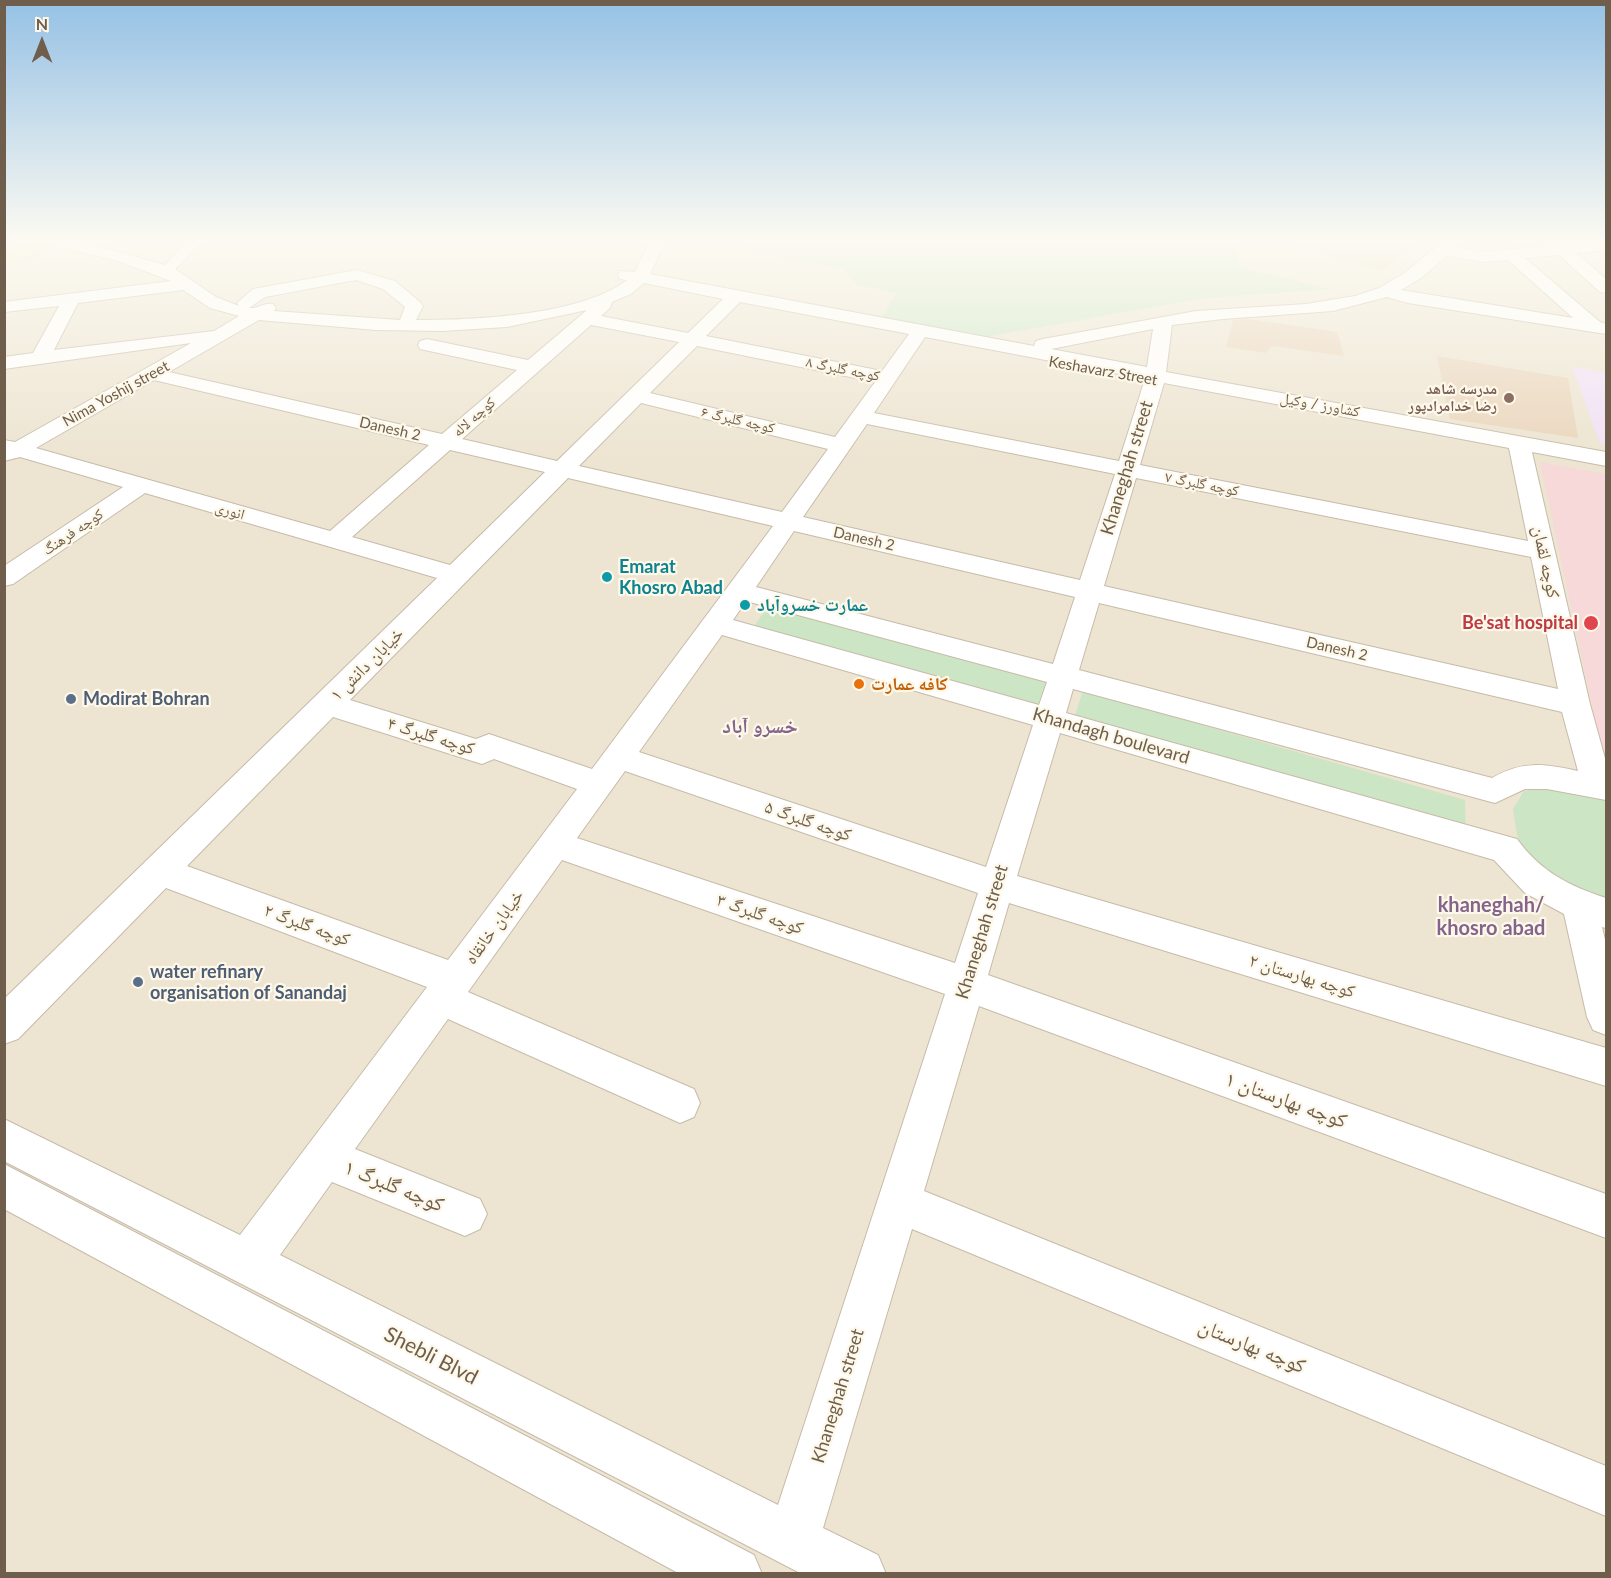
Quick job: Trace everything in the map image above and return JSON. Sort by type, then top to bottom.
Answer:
[{"type":"street","points":[[41,357],[63,314]]},
{"type":"street","name":"Nima Yoshij street","points":[[9,451],[224,333],[250,314]]},
{"type":"street","name":"Keshavarz Street","points":[[292,314],[357,324],[471,326],[543,314]]},
{"type":"street","name":"Keshavarz Street","points":[[342,314],[408,318],[499,314]]},
{"type":"street","name":"Nima Yoshij street","points":[[408,318],[410,314]]},
{"type":"street","name":"کوچه لاله","points":[[334,540],[591,314]]},
{"type":"street","name":"خیابان دانش ۱","points":[[4,1026],[718,314]]},
{"type":"street","name":"Keshavarz Street","points":[[807,314],[916,337],[1163,378]]},
{"type":"street","name":"Keshavarz Street","points":[[821,314],[1163,378],[1606,457]]},
{"type":"street","points":[[1007,347],[1089,339],[1211,314]]},
{"type":"street","points":[[1508,314],[1600,328]]},
{"type":"street","points":[[1583,314],[1600,328]]},
{"type":"street","name":"کوچه گلبرگ ۸","points":[[586,318],[887,378]]},
{"type":"street","name":"Khaneghah street","points":[[793,1540],[1127,469],[1163,378],[1163,322]]},
{"type":"street","points":[[4,363],[224,333]]},
{"type":"street","name":"خیابان خانقاه","points":[[247,1263],[740,591],[786,521],[916,337]]},
{"type":"street","points":[[427,345],[531,367]]},
{"type":"street","name":"کشاورز / وکیل","points":[[1035,346],[1163,378],[1606,457]]},
{"type":"street","name":"Danesh 2","points":[[152,374],[1575,704]]},
{"type":"street","name":"کوچه گلبرگ ۶","points":[[636,396],[840,445]]},
{"type":"street","name":"کوچه گلبرگ ۷","points":[[860,416],[1544,552]]},
{"type":"street","name":"کوچه لقمان","points":[[1519,443],[1575,704],[1602,787]]},
{"type":"street","name":"انوری","points":[[9,451],[142,485],[456,575]]},
{"type":"street","name":"کوچه فرهنگ","points":[[4,578],[142,485]]},
{"type":"street","points":[[740,591],[1495,791],[1520,777],[1547,777],[1602,787]]},
{"type":"street","name":"Khandagh boulevard","points":[[716,624],[1505,849],[1517,868],[1542,889],[1593,909]]},
{"type":"street","name":"کوچه گلبرگ ۴","points":[[327,704],[482,752],[489,745],[609,770]]},
{"type":"street","name":"کوچه گلبرگ ۵","points":[[609,770],[997,885]]},
{"type":"street","name":"کوچه گلبرگ ۳","points":[[555,844],[966,984]]},
{"type":"street","name":"کوچه گلبرگ ۲","points":[[160,870],[448,989],[680,1103]]},
{"type":"street","name":"کوچه بهارستان ۲","points":[[997,885],[1606,1067]]},
{"type":"street","points":[[1593,909],[1606,1017]]},
{"type":"street","name":"کوچه بهارستان ۱","points":[[966,984],[1606,1216]]},
{"type":"street","name":"Shebli Blvd","points":[[4,1139],[859,1574]]},
{"type":"street","name":"کوچه گلبرگ ۱","points":[[324,1158],[465,1214]]},
{"type":"street","points":[[4,1185],[735,1574]]},
{"type":"street","name":"کوچه بهارستان","points":[[898,1202],[1606,1491]]},
{"type":"shaded area","points":[[5,314],[1606,314],[1606,1573],[5,1574]]},
{"type":"shaded area","points":[[1572,367],[1606,372],[1606,445],[1600,443]]},
{"type":"shaded area","name":"Be'sat hospital","points":[[1540,462],[1606,474],[1606,771]]},
{"type":"green space","points":[[885,314],[1116,314],[985,337],[883,317]]},
{"type":"green space","points":[[771,602],[1047,679],[1036,710],[753,628]]},
{"type":"green space","points":[[1083,691],[1465,800],[1466,837],[1073,721]]},
{"type":"green space","points":[[1548,787],[1606,796],[1606,902],[1559,881],[1537,864],[1521,846],[1513,809],[1524,791]]},
{"type":"building","points":[[1249,319],[1337,332],[1344,356],[1272,346],[1266,353],[1226,347],[1233,320]]},
{"type":"building","name":"مدرسه شاهد رضا خدامرادپور","points":[[1437,356],[1568,378],[1578,438],[1450,419]]},
{"type":"place","name":"مدرسه شاهد رضا خدامرادپور","points":[[1509,398]]},
{"type":"place","name":"Emarat Khosro Abad","points":[[607,577]]},
{"type":"place","name":"عمارت خسروآباد","points":[[745,605]]},
{"type":"place","name":"Be'sat hospital","points":[[1591,623]]},
{"type":"place","name":"کافه عمارت","points":[[859,684]]},
{"type":"place","name":"Modirat Bohran","points":[[71,699]]},
{"type":"place","name":"water refinary organisation of Sanandaj","points":[[138,982]]},
{"type":"district","name":"خسرو آباد","points":[[760,727]]},
{"type":"district","name":"khaneghah/ khosro abad","points":[[1491,918]]}]
